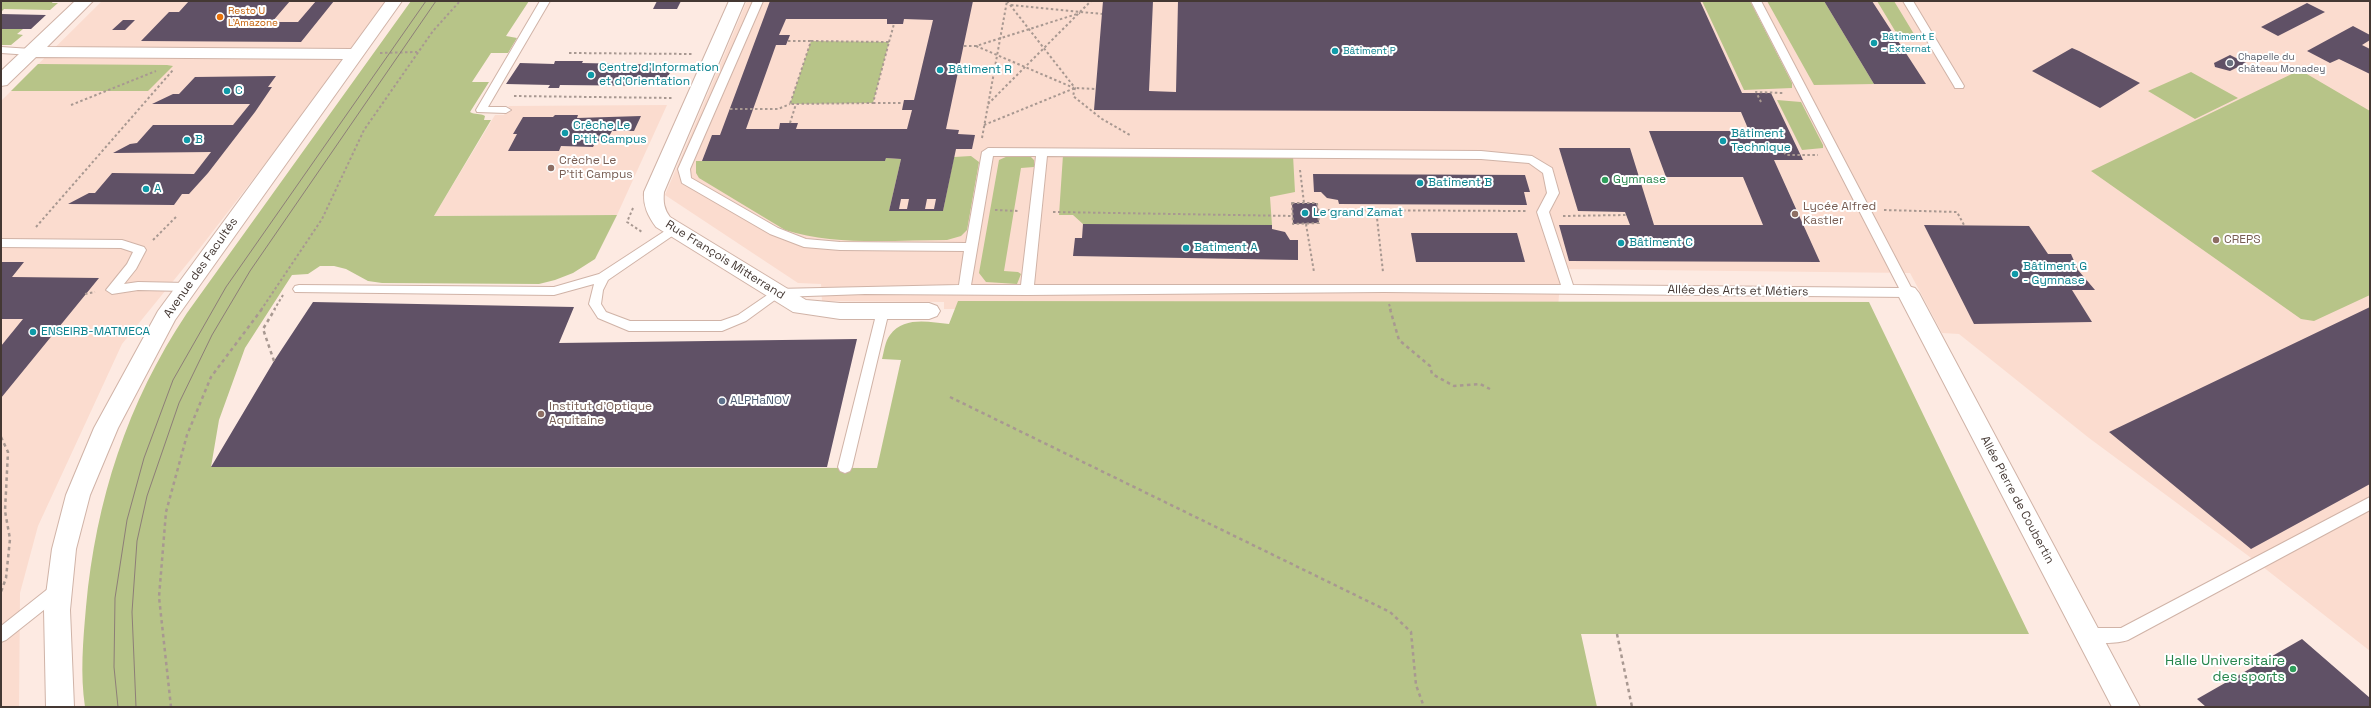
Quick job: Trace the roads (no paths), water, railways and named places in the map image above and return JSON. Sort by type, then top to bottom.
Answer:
[{"type":"street","points":[[1,81],[85,1]]},
{"type":"street","name":"Avenue des Facultés","points":[[60,707],[57,610],[64,549],[78,495],[106,428],[138,365],[166,316],[394,1]]},
{"type":"street","name":"Rue François Mitterrand","points":[[737,1],[654,192],[652,204],[656,213],[663,222],[801,307],[821,311],[929,311]]},
{"type":"street","points":[[31,52],[355,54]]},
{"type":"street","name":"Allée Pierre de Coubertin","points":[[1908,293],[2126,707]]},
{"type":"lane","points":[[506,110],[481,110],[545,1]]},
{"type":"lane","points":[[758,1],[684,169],[686,180],[774,231],[804,243],[822,245],[971,248]]},
{"type":"lane","points":[[1756,1],[1908,293]]},
{"type":"lane","points":[[1908,1],[1959,86]]},
{"type":"lane","points":[[1,50],[31,52]]},
{"type":"lane","points":[[964,290],[988,152],[1481,155],[1532,160],[1548,171],[1553,193],[1543,212],[1568,289]]},
{"type":"lane","points":[[1027,291],[1037,212],[1042,153]]},
{"type":"lane","points":[[299,289],[554,291],[603,277],[674,229]]},
{"type":"lane","points":[[1,243],[122,244],[140,250],[132,266],[112,290],[138,286],[186,287]]},
{"type":"lane","points":[[603,277],[597,290],[595,304],[602,315],[629,326],[722,326],[742,318],[776,293]]},
{"type":"lane","name":"Allée des Arts et Métiers","points":[[776,293],[964,290],[1027,291],[1384,288],[1908,293]]},
{"type":"lane","points":[[845,467],[882,311]]},
{"type":"lane","points":[[2088,635],[2123,635],[2370,503]]},
{"type":"lane","points":[[1,635],[60,588]]},
{"type":"tram line","points":[[118,707],[114,667],[115,598],[127,520],[144,458],[173,380],[226,287],[426,1]]},
{"type":"tram line","points":[[136,707],[132,612],[137,541],[147,496],[179,403],[212,335],[250,271],[436,1]]},
{"type":"place","name":"Resto U L’Amazone","points":[[220,17]]},
{"type":"place","name":"Bâtiment E - Externat","points":[[1874,43]]},
{"type":"place","name":"Bâtiment P","points":[[1335,51]]},
{"type":"place","name":"Chapelle du château Monadey","points":[[2230,63]]},
{"type":"place","name":"Bâtiment R","points":[[940,70]]},
{"type":"place","name":"Centre d'Information et d'Orientation","points":[[591,75]]},
{"type":"place","name":"C","points":[[227,91]]},
{"type":"place","name":"Crêche Le P'tit Campus","points":[[565,133]]},
{"type":"place","name":"B","points":[[187,140]]},
{"type":"place","name":"Bâtiment Technique","points":[[1723,141]]},
{"type":"place","name":"Crèche Le P'tit Campus","points":[[551,168]]},
{"type":"place","name":"Gymnase","points":[[1605,180]]},
{"type":"place","name":"Batiment B","points":[[1420,183]]},
{"type":"place","name":"A","points":[[146,189]]},
{"type":"place","name":"Le grand Zamat","points":[[1305,213]]},
{"type":"place","name":"Lycée Alfred Kastler","points":[[1795,214]]},
{"type":"place","name":"CREPS","points":[[2216,240]]},
{"type":"place","name":"Bâtiment C","points":[[1621,243]]},
{"type":"place","name":"Batiment A","points":[[1186,248]]},
{"type":"place","name":"Bâtiment G - Gymnase","points":[[2015,274]]},
{"type":"place","name":"ENSEIRB-MATMECA","points":[[33,332]]},
{"type":"place","name":"ALPHaNOV","points":[[722,401]]},
{"type":"place","name":"Institut d'Optique Aquitaine","points":[[541,414]]},
{"type":"place","name":"Halle Universitaire des sports","points":[[2293,669]]}]
